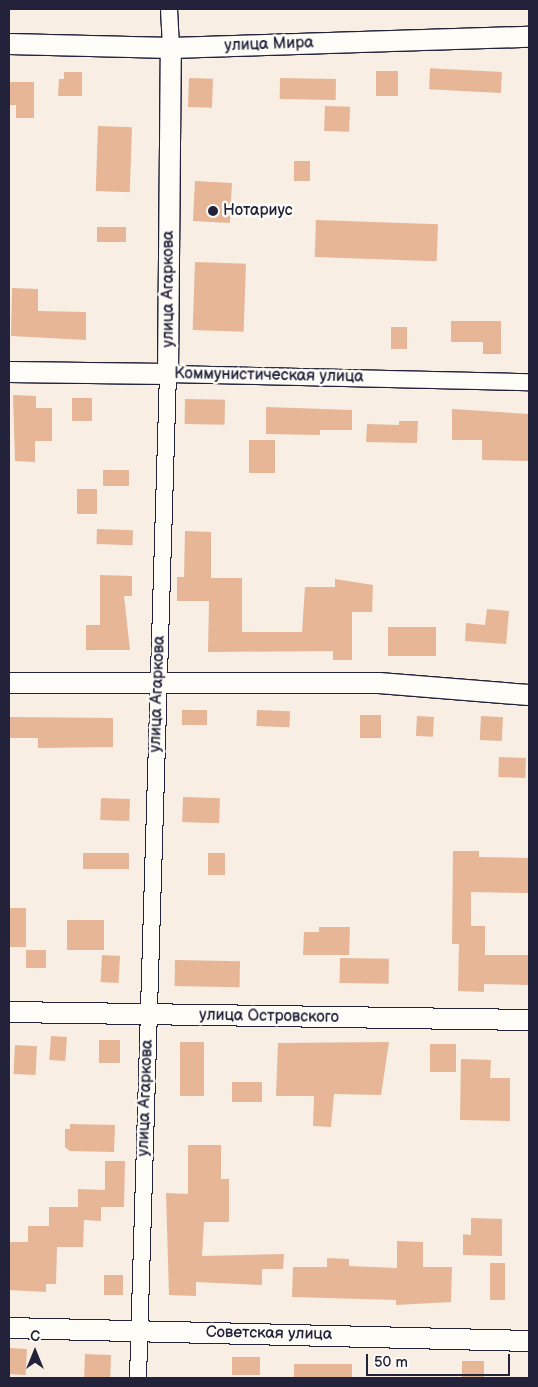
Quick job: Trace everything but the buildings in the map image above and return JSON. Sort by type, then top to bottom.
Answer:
[{"type":"street","name":"улица Агаркова","points":[[138,1378],[168,374],[171,48],[169,9]]},
{"type":"street","name":"улица Мира","points":[[9,44],[171,48],[529,37]]},
{"type":"street","name":"Коммунистическая улица","points":[[9,372],[529,382]]},
{"type":"street","points":[[9,683],[158,681],[379,683],[529,695]]},
{"type":"street","name":"улица Островского","points":[[9,1012],[529,1020]]},
{"type":"street","name":"Советская улица","points":[[9,1328],[529,1341]]},
{"type":"place","name":"Нотариус","points":[[213,211]]}]
